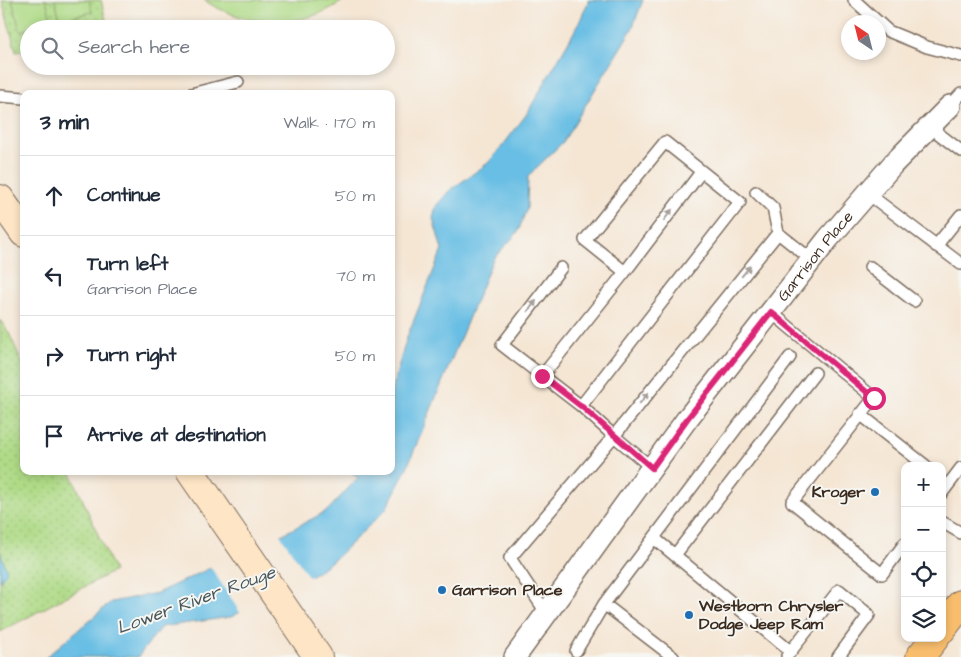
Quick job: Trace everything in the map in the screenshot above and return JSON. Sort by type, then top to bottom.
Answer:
[{"type":"main road","points":[[0,199],[20,227]]},
{"type":"main road","points":[[193,475],[318,657]]},
{"type":"main road","points":[[946,624],[961,604]]},
{"type":"main road","points":[[920,657],[932,642]]},
{"type":"street","name":"Garrison Place","points":[[515,657],[687,419],[812,260],[867,193],[956,100]]},
{"type":"lane","points":[[854,0],[888,31],[927,47],[961,56]]},
{"type":"lane","points":[[207,90],[238,82]]},
{"type":"lane","points":[[0,96],[20,98]]},
{"type":"lane","points":[[930,127],[961,151]]},
{"type":"lane","points":[[581,406],[740,202],[665,142],[585,240],[625,272]]},
{"type":"lane","points":[[542,376],[625,272],[701,172]]},
{"type":"lane","points":[[756,192],[773,208],[778,233],[812,260]]},
{"type":"lane","points":[[867,193],[961,264]]},
{"type":"lane","points":[[936,246],[961,215]]},
{"type":"lane","points":[[547,614],[510,558],[614,436],[778,233]]},
{"type":"lane","points":[[870,267],[914,301]]},
{"type":"lane","points":[[561,268],[502,344],[581,406],[652,468]]},
{"type":"lane","points":[[771,312],[874,398],[792,502],[882,574],[901,548]]},
{"type":"lane","points":[[577,655],[604,604],[790,357]]},
{"type":"lane","points":[[675,555],[815,373]]},
{"type":"lane","points":[[860,414],[921,462]]},
{"type":"lane","points":[[946,484],[961,468]]},
{"type":"lane","points":[[946,524],[961,533]]},
{"type":"lane","points":[[654,538],[788,654],[839,590],[869,615],[838,657]]},
{"type":"lane","points":[[604,604],[673,657]]},
{"type":"green space","points":[[2,0],[101,0],[106,20],[20,20],[20,51],[16,52]]},
{"type":"green space","points":[[12,0],[46,0],[51,20],[20,20],[20,31]]},
{"type":"green space","points":[[55,0],[89,0],[92,12],[60,20]]},
{"type":"green space","points":[[204,0],[344,0],[328,10],[296,20],[256,20],[220,9]]},
{"type":"green space","points":[[0,320],[9,333],[20,358],[20,475],[72,475],[114,571],[0,632]]},
{"type":"water","name":"Lower River Rouge","points":[[589,0],[643,0],[632,29],[563,142],[528,176],[527,208],[518,232],[493,259],[406,470],[386,509],[336,558],[317,572],[231,617],[161,627],[138,657],[46,657],[111,602],[157,593],[283,534],[327,511],[358,478],[355,475],[395,475],[395,378],[407,337],[442,250],[433,218],[436,206],[449,191],[488,163],[504,144],[526,115],[578,25]]},
{"type":"water","points":[[0,551],[7,571],[0,581]]},
{"type":"pier","points":[[279,533],[310,579],[241,614],[210,566]]},
{"type":"place","name":"Kroger","points":[[875,492]]},
{"type":"place","name":"Garrison Place","points":[[442,590]]},
{"type":"place","name":"Westborn Chrysler Dodge Jeep Ram","points":[[689,615]]},
{"type":"route","points":[[542,376],[581,406],[652,468],[687,419],[771,312],[874,398]]}]
